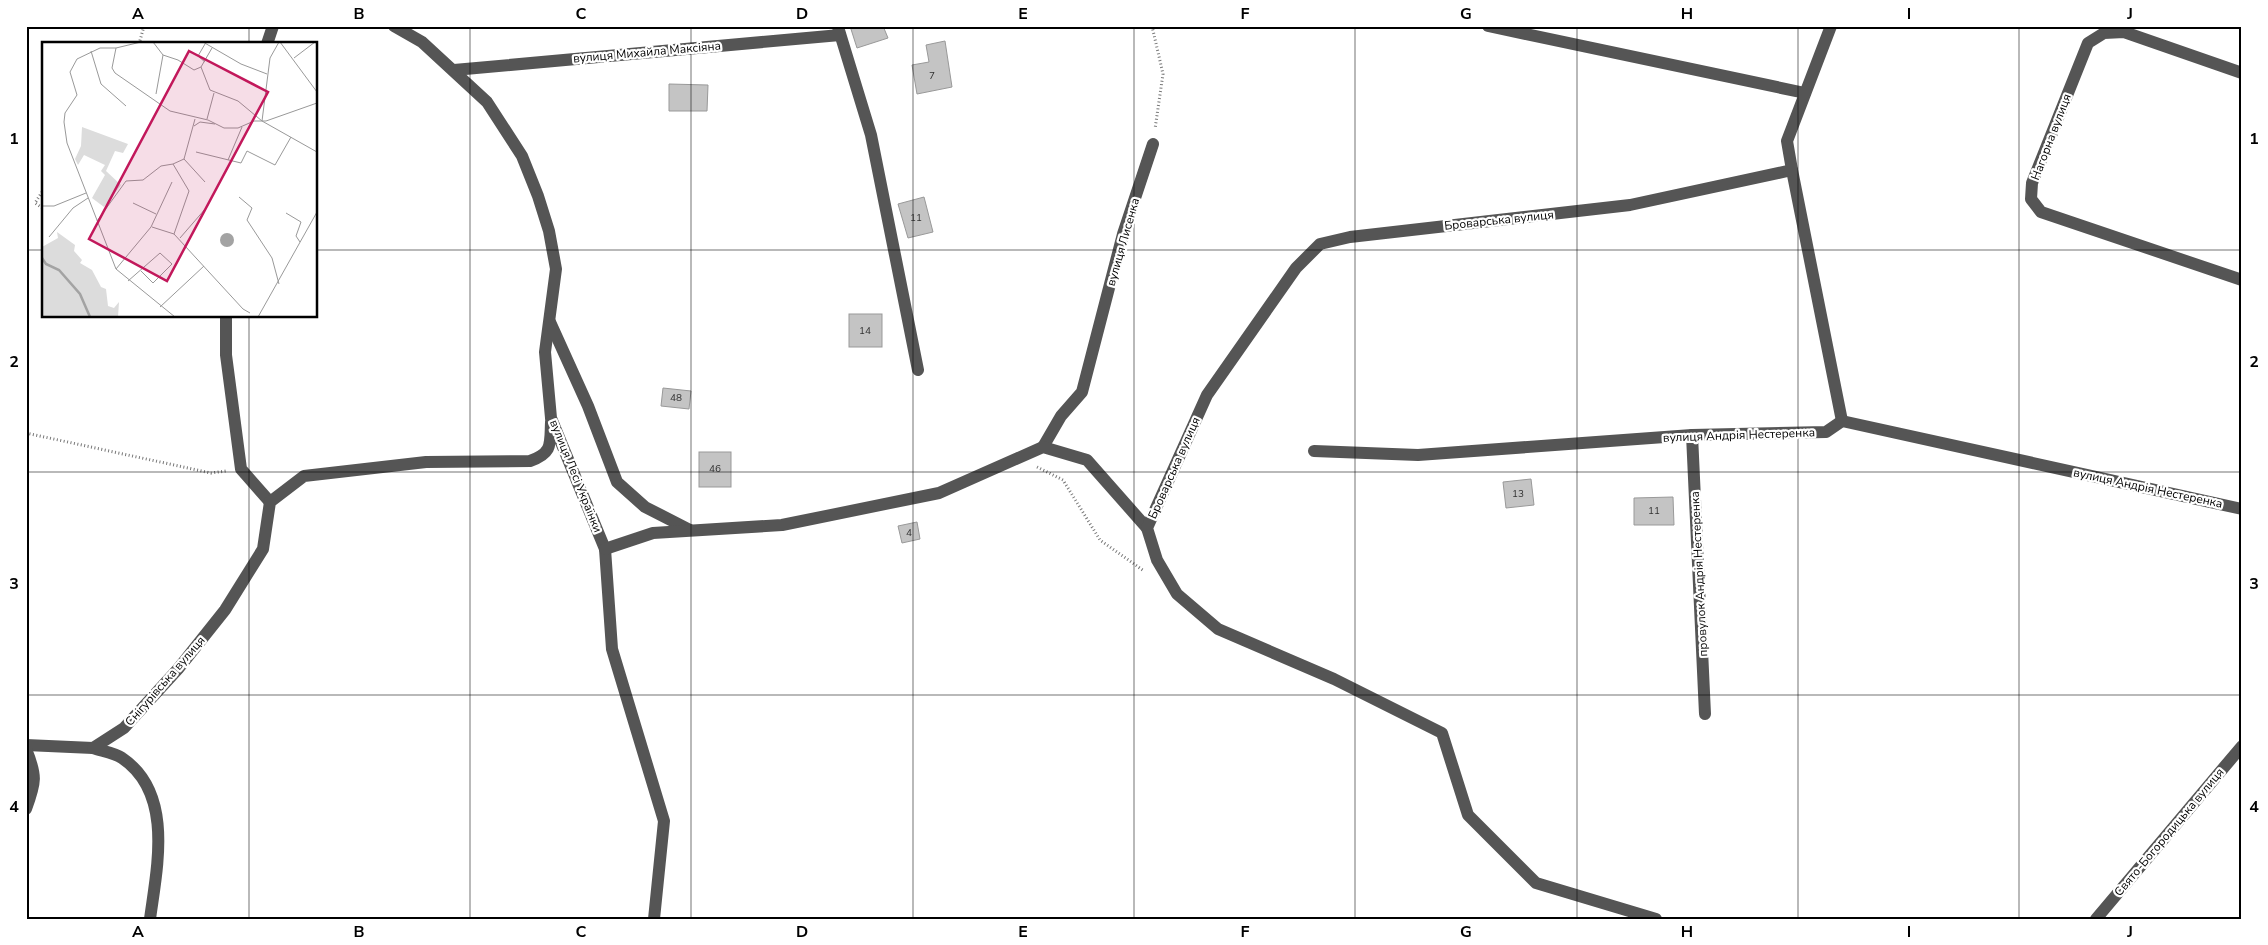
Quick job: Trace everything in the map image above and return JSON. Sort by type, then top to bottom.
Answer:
[{"type":"street","points":[[268,42],[274,26]]},
{"type":"street","name":"вулиця Лесі Українки","points":[[394,26],[422,42],[487,102],[522,156],[538,196],[549,231],[556,270],[545,352],[551,418],[606,549],[612,649],[664,820],[654,919]]},
{"type":"street","points":[[1488,26],[1805,93]]},
{"type":"street","points":[[1831,26],[1787,141],[1842,420]]},
{"type":"street","name":"вулиця Михайла Максіяна","points":[[454,70],[839,30],[871,135],[918,370]]},
{"type":"street","name":"Нагорна вулиця","points":[[2242,72],[2124,32],[2104,33],[2088,43],[2032,183],[2032,199],[2041,212],[2242,280]]},
{"type":"street","name":"вулиця Лисенка","points":[[1043,447],[1062,416],[1082,392],[1123,234],[1153,144]]},
{"type":"street","name":"Броварська вулиця","points":[[1656,919],[1536,883],[1468,815],[1442,733],[1334,678],[1218,629],[1177,594],[1156,560],[1147,528],[1207,395],[1296,268],[1320,244],[1350,237],[1630,205],[1792,170]]},
{"type":"street","points":[[226,318],[226,355],[242,469],[270,502],[304,476],[426,462],[530,461],[542,457],[550,448],[551,418]]},
{"type":"street","points":[[549,320],[588,406],[617,482],[645,507],[693,531]]},
{"type":"street","name":"вулиця Андрія Нестеренка","points":[[1314,451],[1418,455],[1692,435],[1826,432],[1842,420],[2242,509]]},
{"type":"street","name":"провулок Андрія Нестеренка","points":[[1692,435],[1705,714]]},
{"type":"street","points":[[606,549],[654,533],[782,525],[940,493],[1043,447],[1087,460],[1147,528]]},
{"type":"street","name":"Снігурівська вулиця","points":[[93,748],[124,728],[178,669],[225,610],[263,549],[270,502]]},
{"type":"street","points":[[26,745],[93,748],[122,758],[143,778],[155,808],[159,851],[150,919]]},
{"type":"street","name":"Свято-Богородицька вулиця","points":[[2096,919],[2242,746]]},
{"type":"street","points":[[26,749],[35,772],[31,796],[26,810]]},
{"type":"path","points":[[140,42],[144,26]]},
{"type":"path","points":[[1152,26],[1163,74],[1153,144]]},
{"type":"path","points":[[42,192],[35,203],[42,208]]},
{"type":"path","points":[[26,433],[211,473],[242,469]]},
{"type":"path","points":[[1019,459],[1063,480],[1100,540],[1146,572]]},
{"type":"building","points":[[850,26],[883,26],[888,38],[857,48]]},
{"type":"building","points":[[945,41],[952,87],[917,94],[912,65],[929,62],[926,45]]},
{"type":"building","points":[[669,84],[708,85],[707,111],[669,111]]},
{"type":"building","points":[[924,197],[933,232],[908,238],[898,204]]},
{"type":"building","points":[[849,314],[882,314],[882,347],[849,347]]},
{"type":"building","points":[[663,388],[691,391],[689,409],[661,406]]},
{"type":"building","points":[[699,452],[731,452],[731,487],[699,487]]},
{"type":"building","points":[[1531,479],[1534,505],[1506,508],[1503,482]]},
{"type":"building","points":[[1673,497],[1674,525],[1634,525],[1634,498]]},
{"type":"building","points":[[917,522],[920,539],[902,543],[898,526]]}]
